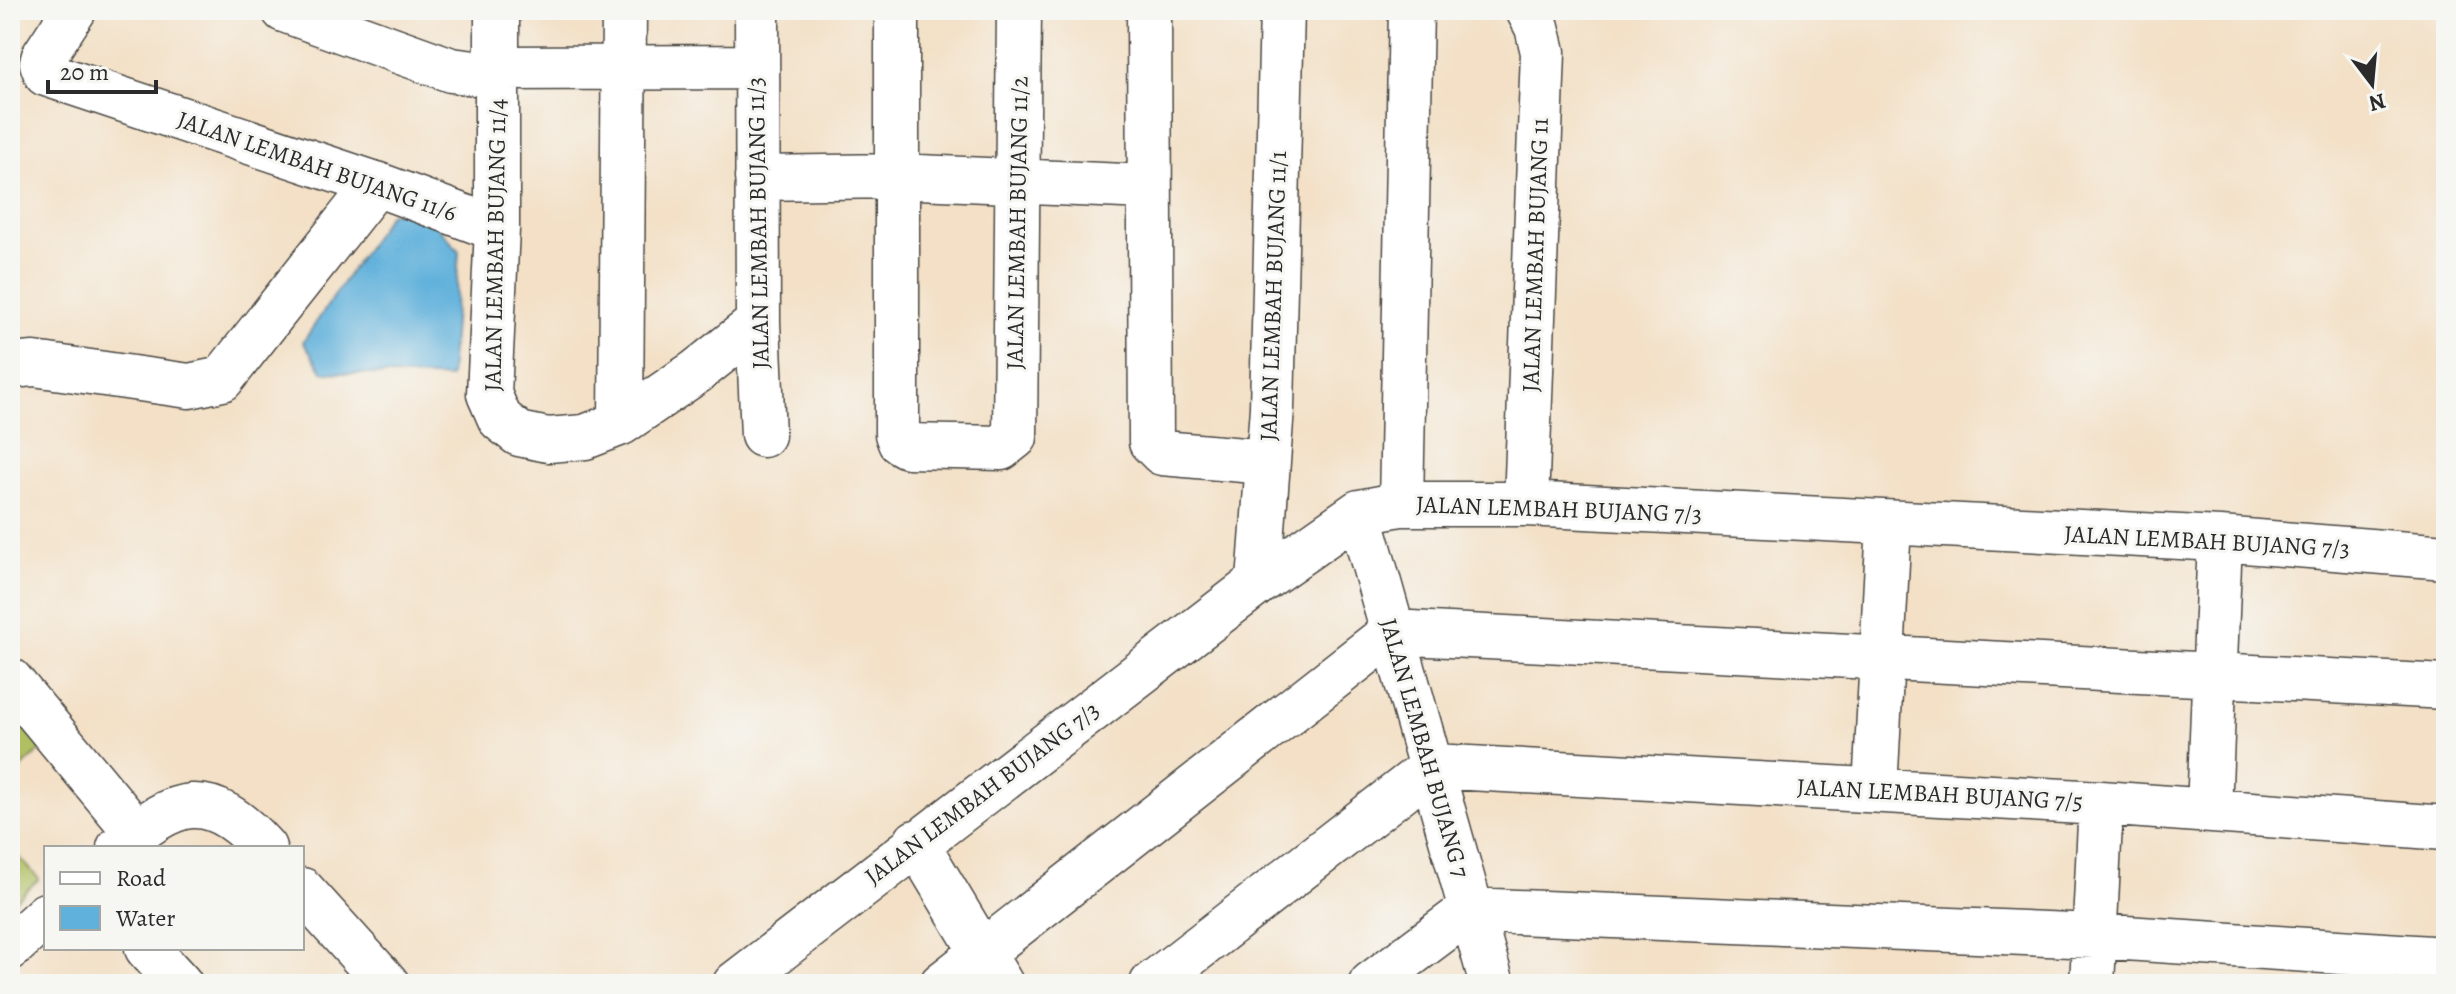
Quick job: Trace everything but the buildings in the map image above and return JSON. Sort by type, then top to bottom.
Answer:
[{"type":"street","name":"JALAN LEMBAH BUJANG 11/6","points":[[74,10],[44,56],[42,63],[46,74],[376,184],[497,229]]},
{"type":"street","points":[[284,10],[451,70],[475,73],[497,68],[755,67]]},
{"type":"street","name":"JALAN LEMBAH BUJANG 11/4","points":[[497,10],[497,229],[489,394],[500,419],[519,434],[548,440],[585,437],[621,423],[696,372],[758,323]]},
{"type":"street","points":[[621,423],[624,10]]},
{"type":"street","name":"JALAN LEMBAH BUJANG 11/3","points":[[757,10],[758,323],[763,435]]},
{"type":"street","points":[[896,176],[897,10]]},
{"type":"street","name":"JALAN LEMBAH BUJANG 11/2","points":[[896,176],[896,424],[900,442],[907,446],[1001,448],[1015,437],[1019,10]]},
{"type":"street","points":[[1149,10],[1147,187],[1151,442],[1162,453],[1267,462]]},
{"type":"street","name":"JALAN LEMBAH BUJANG 11/1","points":[[1259,582],[1272,408],[1282,10]]},
{"type":"street","points":[[1401,504],[1411,10]]},
{"type":"street","name":"JALAN LEMBAH BUJANG 11","points":[[1526,504],[1543,52],[1528,10]]},
{"type":"street","points":[[757,178],[896,176],[1147,187]]},
{"type":"street","points":[[10,366],[34,364],[189,386],[222,379],[376,184]]},
{"type":"street","name":"JALAN LEMBAH BUJANG 7/3","points":[[735,984],[916,842],[1259,582],[1333,527],[1359,512],[1401,504],[1526,504],[2220,539],[2446,557]]},
{"type":"street","name":"JALAN LEMBAH BUJANG 7","points":[[1359,512],[1492,984]]},
{"type":"street","points":[[1875,790],[1889,524]]},
{"type":"street","points":[[2209,810],[2217,675],[2220,539]]},
{"type":"street","points":[[942,984],[992,968],[1392,632],[2446,687]]},
{"type":"street","points":[[10,680],[127,840],[159,814],[181,807],[204,806],[240,821],[262,846]]},
{"type":"street","points":[[1152,984],[1433,766]]},
{"type":"street","name":"JALAN LEMBAH BUJANG 7/5","points":[[1433,766],[2101,803],[2446,828]]},
{"type":"street","points":[[2092,984],[2101,803]]},
{"type":"street","points":[[916,842],[992,968]]},
{"type":"street","points":[[304,892],[387,984]]},
{"type":"street","points":[[1371,984],[1470,910],[2095,936],[2446,959]]},
{"type":"street","points":[[10,948],[44,917]]},
{"type":"street","points":[[149,950],[180,984]]},
{"type":"green space","points":[[10,692],[51,740],[10,779]]},
{"type":"green space","points":[[10,847],[39,879],[10,905]]},
{"type":"water","points":[[425,212],[459,251],[450,378],[323,372],[303,342],[390,213]]}]
